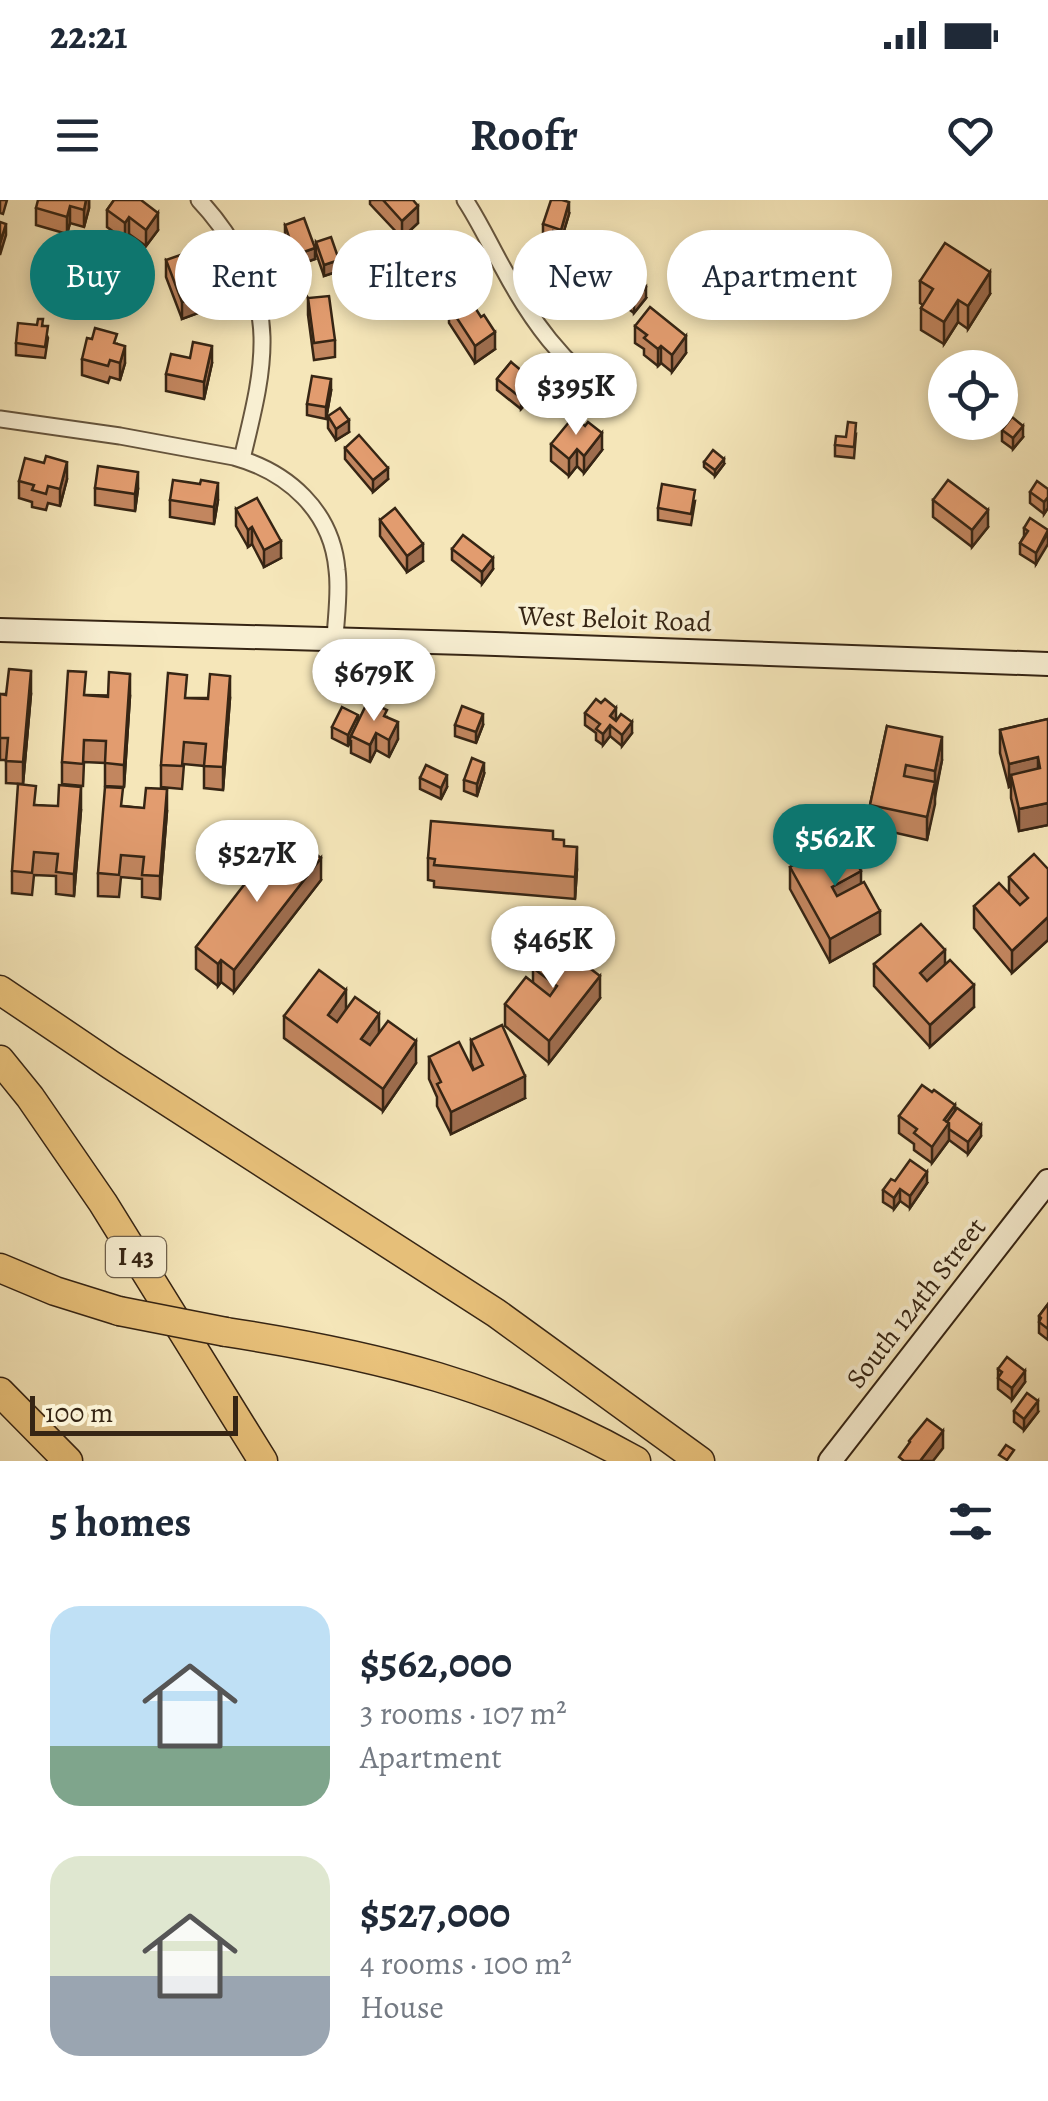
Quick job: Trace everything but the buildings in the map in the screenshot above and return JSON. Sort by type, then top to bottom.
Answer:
[{"type":"highway","points":[[0,990],[496,1314],[700,1461]]},
{"type":"highway","name":"I 43","points":[[0,1060],[86,1177],[263,1461]]},
{"type":"highway","points":[[0,1268],[55,1292],[119,1311],[347,1353],[448,1379],[534,1410],[636,1461]]},
{"type":"highway","points":[[0,1392],[68,1461]]},
{"type":"main road","name":"West Beloit Road","points":[[0,630],[1048,664]]},
{"type":"main road","name":"South 124th Street","points":[[830,1461],[1048,1181]]},
{"type":"street","points":[[199,200],[235,248],[254,294],[261,325],[259,375],[242,459]]},
{"type":"street","points":[[470,202],[531,317],[574,367],[612,398]]},
{"type":"street","points":[[0,419],[242,459],[283,477],[302,494],[330,538],[338,574],[335,640]]}]
